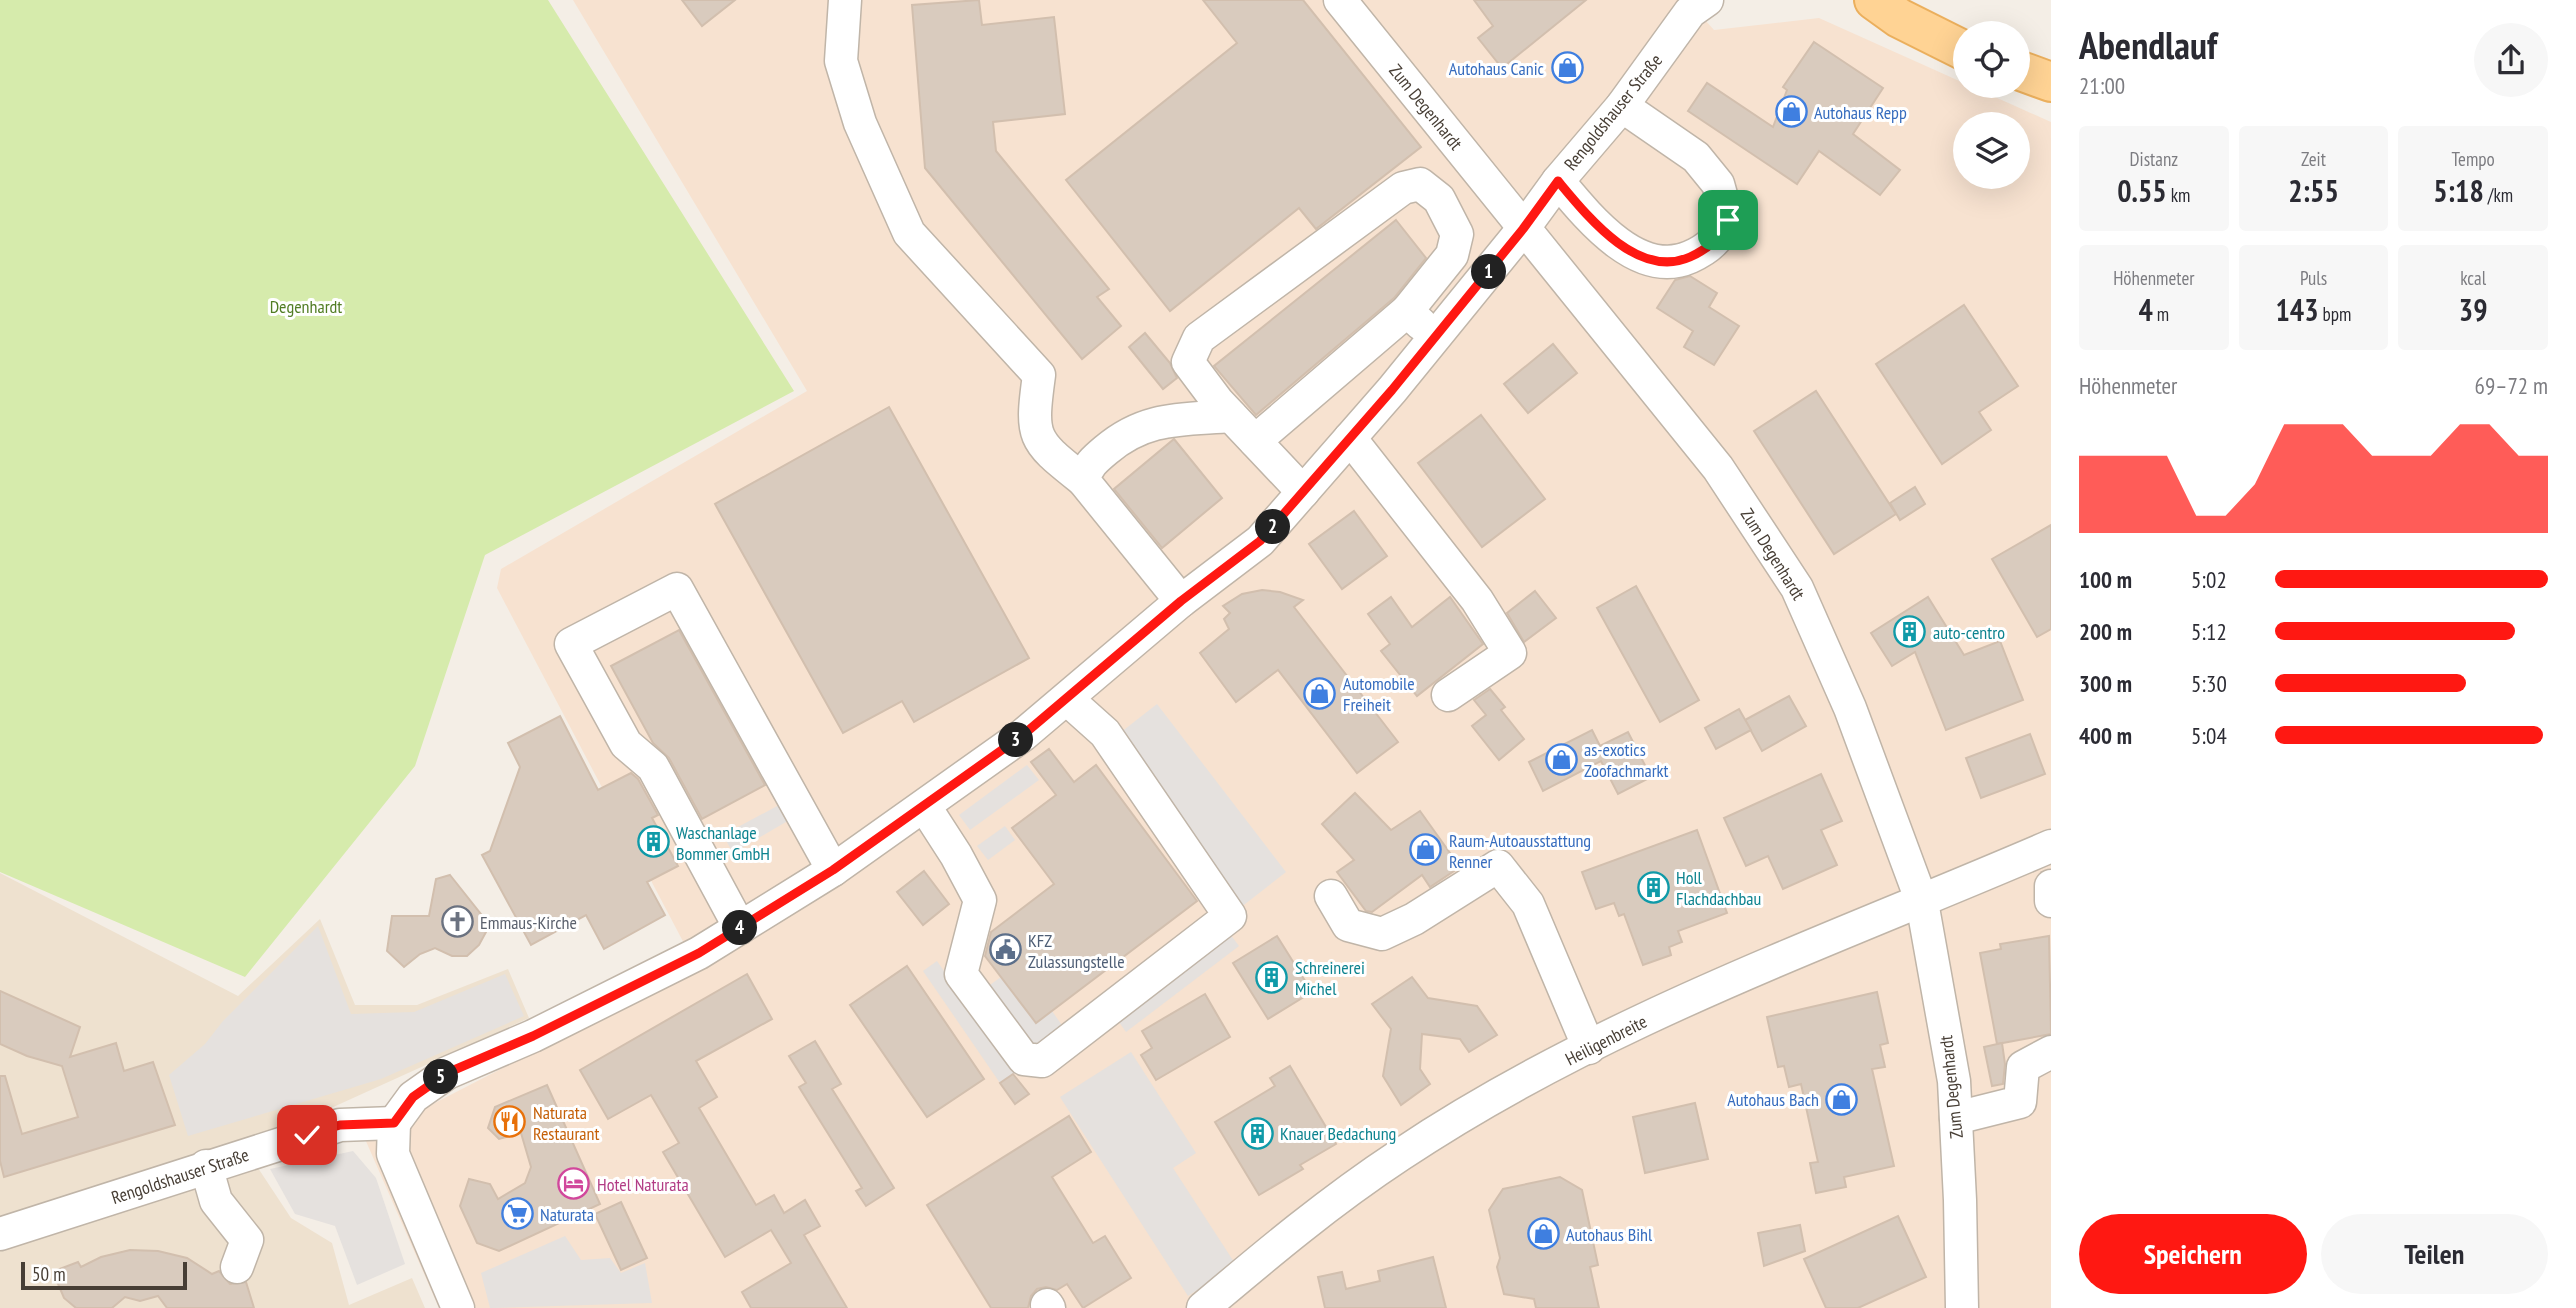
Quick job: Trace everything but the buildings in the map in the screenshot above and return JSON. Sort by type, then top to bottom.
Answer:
[{"type":"main road","points":[[1862,0],[1886,9],[1953,45]]},
{"type":"main road","points":[[2030,74],[2051,82]]},
{"type":"street","points":[[845,0],[841,61],[860,122],[909,233],[1039,375],[1032,422],[1045,450],[1083,480],[1181,601]]},
{"type":"street","name":"Zum Degenhardt","points":[[1340,0],[1718,468],[1797,588],[1850,708],[1922,902],[1954,1081],[1962,1308]]},
{"type":"street","name":"Rengoldshauser Straße","points":[[0,1234],[205,1166],[340,1125],[394,1123],[413,1097],[447,1073],[533,1036],[699,953],[833,870],[925,807],[1067,699],[1181,601],[1260,541],[1436,337],[1558,181],[1622,106],[1696,4]]},
{"type":"street","points":[[1558,181],[1618,241],[1650,262],[1667,263],[1686,259],[1717,241],[1728,220],[1718,184],[1696,157],[1622,106]]},
{"type":"street","points":[[1255,441],[1407,311],[1452,255],[1457,234],[1439,198],[1420,184],[1403,188],[1199,338],[1188,362],[1231,416],[1303,492]]},
{"type":"street","points":[[1407,311],[1436,337]]},
{"type":"street","points":[[1083,480],[1088,465],[1124,435],[1151,422],[1231,416]]},
{"type":"street","points":[[1350,438],[1477,600],[1510,653],[1448,695]]},
{"type":"street","points":[[740,928],[653,766],[626,744],[570,644],[677,589],[833,870]]},
{"type":"street","points":[[925,807],[956,855],[980,901],[961,974],[1024,1059],[1042,1061],[1230,916],[1105,733],[1067,699]]},
{"type":"street","name":"Heiligenbreite","points":[[1203,1308],[1318,1213],[1401,1154],[1589,1048],[1756,970],[2051,846]]},
{"type":"street","points":[[1331,896],[1348,925],[1381,933],[1414,919],[1499,866],[1528,904],[1589,1048]]},
{"type":"street","points":[[2051,886],[2051,901]]},
{"type":"street","points":[[1956,1118],[2020,1102],[2023,1067],[2051,1052]]},
{"type":"street","points":[[394,1123],[393,1154],[458,1308]]},
{"type":"street","points":[[205,1166],[216,1201],[247,1240],[237,1267]]},
{"type":"shaded area","points":[[573,0],[1687,0],[1714,30],[1819,18],[1953,78],[1953,98],[1997,98],[2029,112],[1953,112],[1953,189],[2030,189],[2030,113],[2051,122],[2051,1308],[439,1308],[365,1139],[697,968],[497,588],[501,569],[807,391]]},
{"type":"shaded area","points":[[1157,704],[1286,872],[1240,908],[1111,740]]},
{"type":"shaded area","points":[[1027,765],[1039,780],[970,830],[959,815]]},
{"type":"shaded area","points":[[781,804],[791,819],[733,853],[723,835]]},
{"type":"shaded area","points":[[1005,826],[1015,840],[988,860],[977,846]]},
{"type":"shaded area","points":[[0,873],[238,996],[320,919],[355,1005],[417,1005],[508,969],[529,1018],[197,1169],[256,1165],[291,1218],[332,1243],[349,1305],[412,1278],[425,1308],[0,1308]]},
{"type":"shaded area","points":[[318,926],[351,1014],[414,1012],[505,974],[524,1016],[381,1079],[188,1136],[169,1075],[205,1044],[223,1021]]},
{"type":"shaded area","points":[[1227,930],[1239,946],[1126,1032],[1114,1015]]},
{"type":"shaded area","points":[[937,961],[1015,1073],[1000,1083],[923,971]]},
{"type":"shaded area","points":[[1001,977],[1036,1023],[1052,1011],[1071,1038],[1042,1061],[987,987]]},
{"type":"shaded area","points":[[1131,1052],[1196,1153],[1173,1168],[1236,1265],[1188,1296],[1060,1097]]},
{"type":"shaded area","points":[[353,1151],[376,1178],[405,1264],[357,1285],[335,1226],[295,1214],[270,1169]]},
{"type":"shaded area","points":[[565,1236],[581,1260],[610,1258],[621,1273],[645,1263],[652,1303],[490,1308],[481,1273]]},
{"type":"green space","name":"Degenhardt","points":[[0,0],[548,0],[794,391],[485,555],[415,766],[245,977],[0,872]]},
{"type":"place","name":"Autohaus Canic","points":[[1567,68]]},
{"type":"place","name":"Autohaus Repp","points":[[1791,112]]},
{"type":"place","name":"auto-centro","points":[[1910,632]]},
{"type":"place","name":"Automobile Freiheit","points":[[1320,693]]},
{"type":"place","name":"as-exotics Zoofachmarkt","points":[[1561,759]]},
{"type":"place","name":"Waschanlage Bommer GmbH","points":[[653,842]]},
{"type":"place","name":"Raum-Autoausstattung Renner","points":[[1426,850]]},
{"type":"place","name":"Holl Flachdachbau","points":[[1653,887]]},
{"type":"place","name":"Emmaus-Kirche","points":[[457,922]]},
{"type":"place","name":"KFZ Zulassungstelle","points":[[1005,950]]},
{"type":"place","name":"Schreinerei Michel","points":[[1272,977]]},
{"type":"place","name":"Autohaus Bach","points":[[1842,1099]]},
{"type":"place","name":"Naturata Restaurant","points":[[510,1122]]},
{"type":"place","name":"Knauer Bedachung","points":[[1257,1133]]},
{"type":"place","name":"Hotel Naturata","points":[[574,1184]]},
{"type":"place","name":"Naturata","points":[[517,1214]]},
{"type":"place","name":"Autohaus Bihl","points":[[1543,1234]]},
{"type":"route","points":[[307,1135],[340,1125],[394,1123],[413,1097],[447,1073],[533,1036],[699,953],[833,870],[1023,735],[1181,601],[1260,541],[1392,390],[1523,229],[1558,181],[1576,203],[1618,241],[1650,262],[1667,263],[1702,252],[1717,241],[1728,220]]}]
